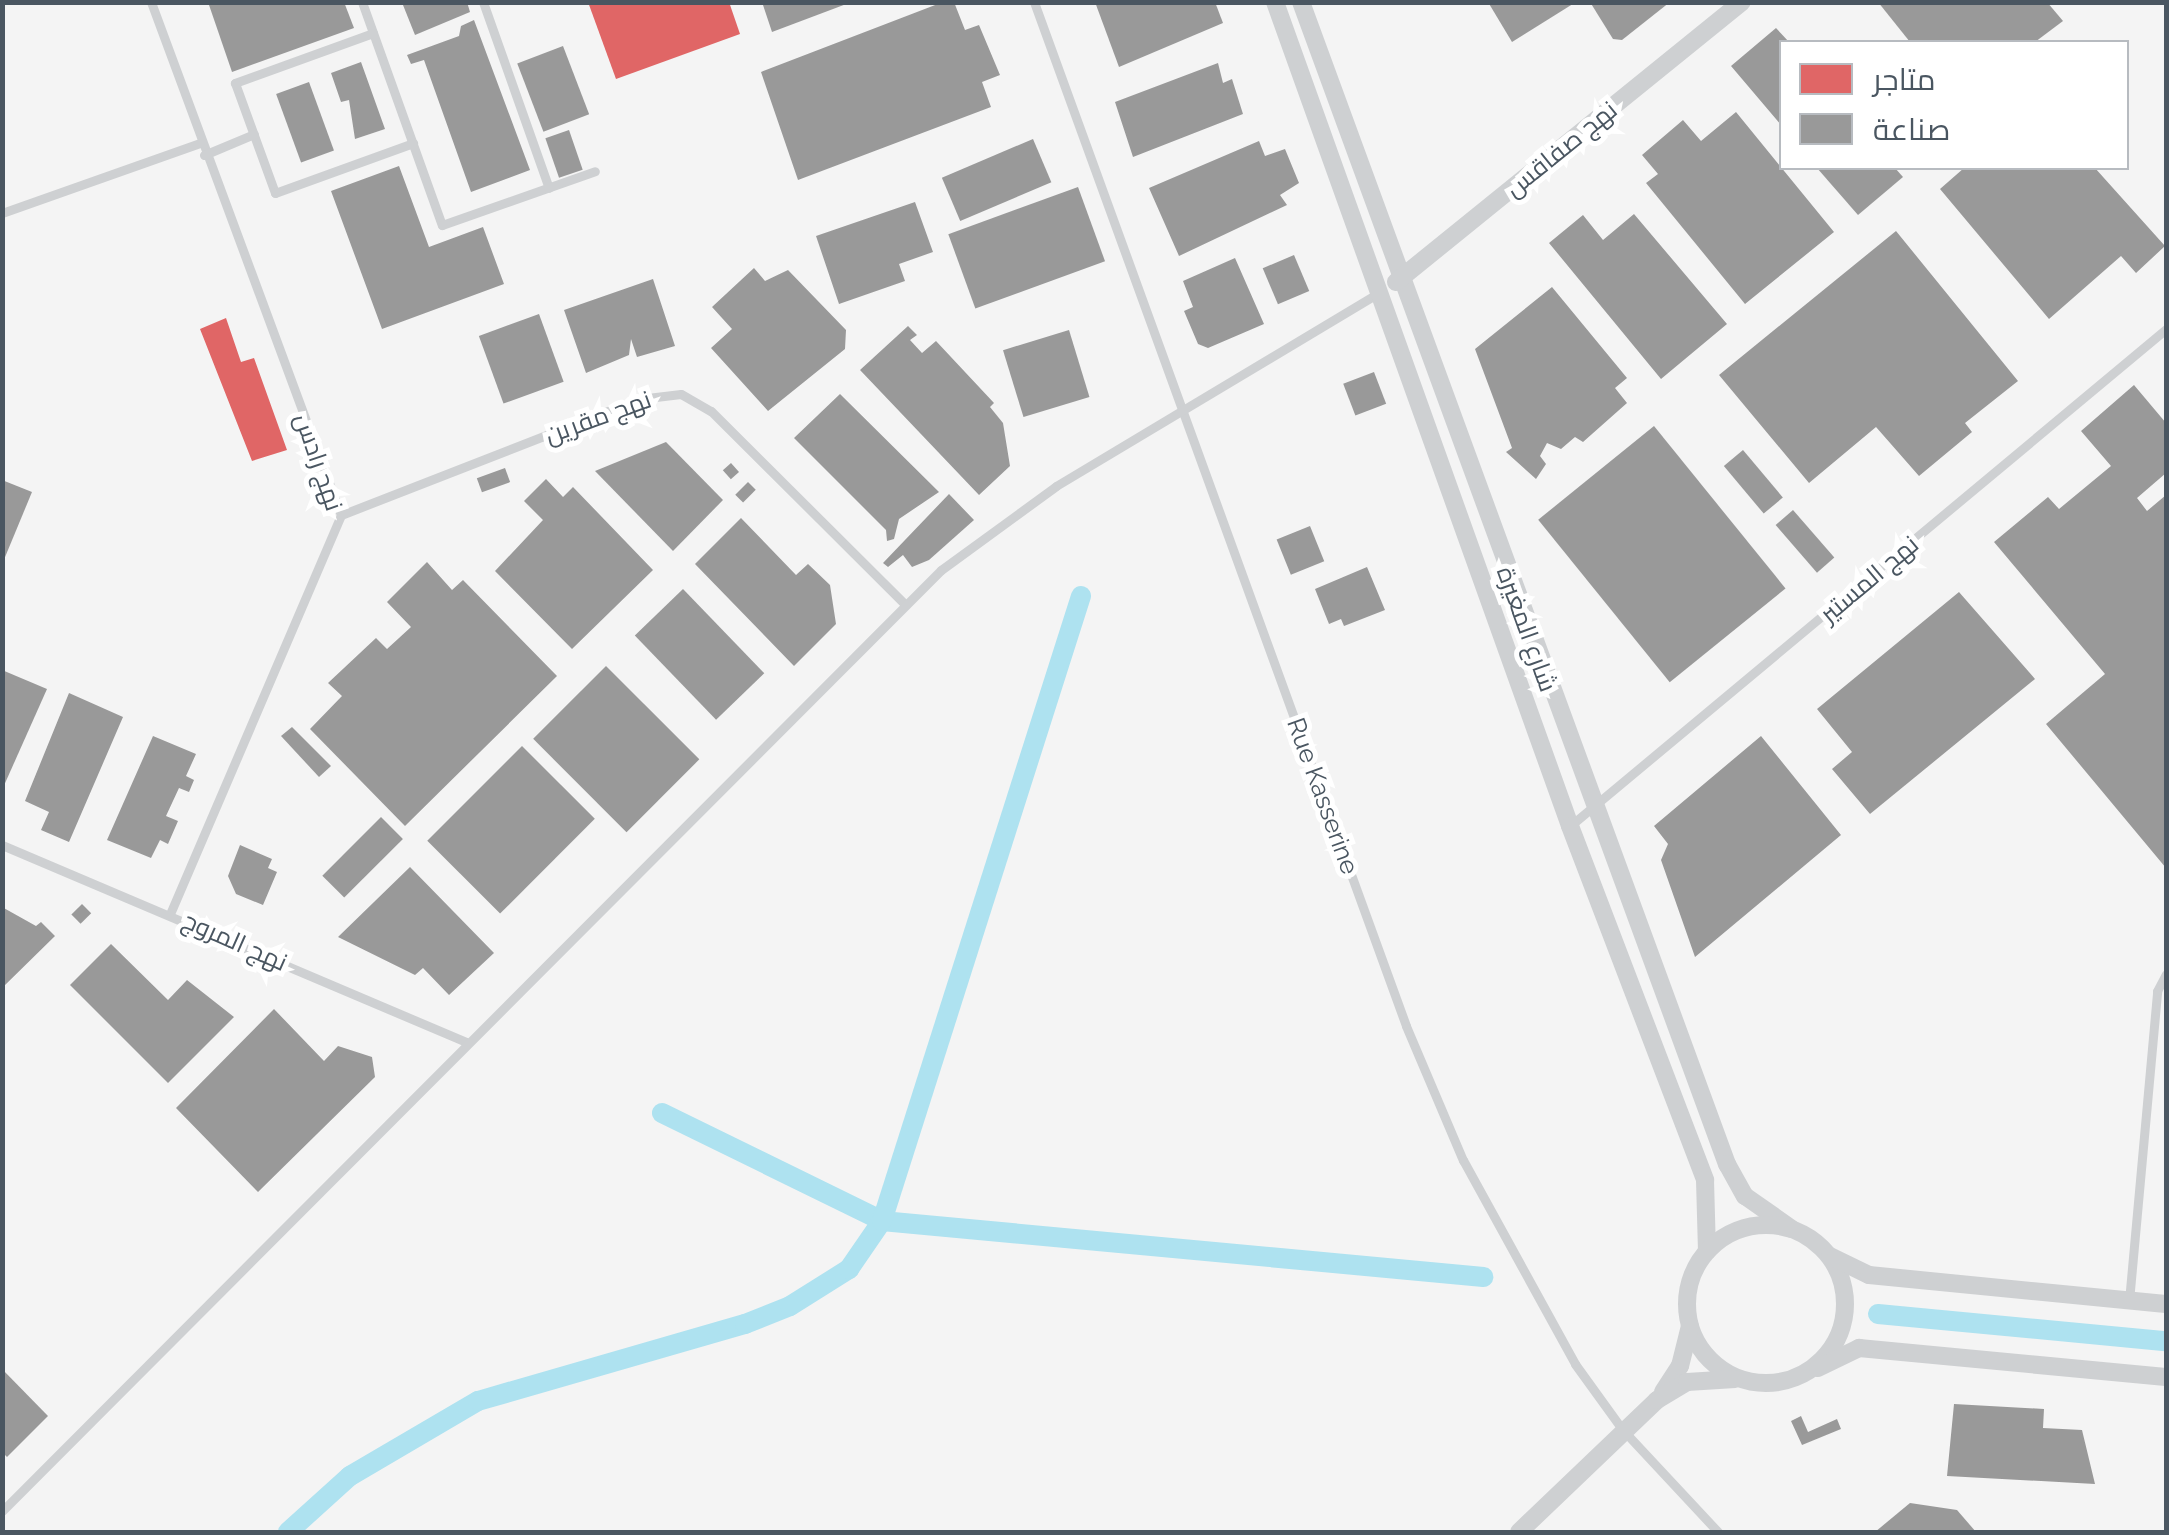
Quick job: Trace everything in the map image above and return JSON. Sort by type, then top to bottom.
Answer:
[{"type":"street","name":"شارع المغيرة","points":[[1275,2],[1570,826],[1706,1180],[1707,1251]]},
{"type":"street","name":"شارع المغيرة","points":[[1301,2],[1593,812],[1734,1181],[1792,1229]]},
{"type":"street","name":"نهج صفاقس","points":[[1378,293],[1402,278],[1742,2]]},
{"type":"street","points":[[1740,1379],[1709,1358],[1690,1326],[1686,1300],[1707,1251],[1732,1232],[1761,1225],[1792,1229],[1830,1256],[1869,1276],[2166,1304]]},
{"type":"street","points":[[1800,1376],[1839,1337],[1846,1310],[1842,1282],[1830,1256]]},
{"type":"street","points":[[1657,1400],[1680,1366],[1690,1326]]},
{"type":"street","points":[[1519,1532],[1657,1400],[1701,1379],[1770,1384],[1800,1376],[1860,1348],[2166,1377]]},
{"type":"lane","name":"نهج رادس","points":[[152,2],[204,156],[341,516],[171,912]]},
{"type":"lane","points":[[362,2],[442,226],[595,171]]},
{"type":"lane","points":[[482,2],[549,188]]},
{"type":"lane","name":"Rue Kasserine","points":[[1034,2],[1406,1026],[1463,1160],[1532,1295],[1622,1430],[1718,1532]]},
{"type":"lane","points":[[373,33],[235,82],[275,193],[413,144]]},
{"type":"lane","points":[[204,156],[254,134]]},
{"type":"lane","points":[[2,214],[200,143]]},
{"type":"lane","points":[[2,1511],[904,603],[998,524],[1378,293]]},
{"type":"lane","name":"نهج المستير","points":[[1570,826],[1593,812],[2166,329]]},
{"type":"lane","name":"نهج مقرين","points":[[341,516],[639,399],[681,394],[711,411],[904,603]]},
{"type":"lane","name":"نهج المروج","points":[[2,844],[171,912],[466,1042]]},
{"type":"lane","points":[[2129,1301],[2157,990],[2166,974]]},
{"type":"building: متاجر","points":[[588,2],[729,2],[740,34],[616,79]]},
{"type":"building: متاجر","points":[[226,318],[241,362],[254,358],[287,450],[252,461],[200,329]]},
{"type":"building: صناعة","points":[[208,2],[344,2],[354,28],[232,72]]},
{"type":"building: صناعة","points":[[467,2],[470,12],[415,35],[403,5]]},
{"type":"building: صناعة","points":[[762,2],[849,2],[849,3],[772,32]]},
{"type":"building: صناعة","points":[[943,2],[954,2],[965,30],[979,25],[1000,75],[982,82],[991,107],[798,180],[761,72]]},
{"type":"building: صناعة","points":[[1095,2],[1215,2],[1223,23],[1119,67]]},
{"type":"building: صناعة","points":[[1488,2],[1576,2],[1512,42]]},
{"type":"building: صناعة","points":[[1590,2],[1670,2],[1622,40],[1613,39]]},
{"type":"building: صناعة","points":[[1878,2],[2047,2],[2063,21],[2038,40],[1908,40]]},
{"type":"building: صناعة","points":[[474,20],[530,170],[471,192],[424,60],[411,64],[407,55],[459,36],[461,26]]},
{"type":"building: صناعة","points":[[1776,28],[1787,40],[1779,40],[1779,122],[1731,66]]},
{"type":"building: صناعة","points":[[563,46],[589,114],[543,132],[517,64]]},
{"type":"building: صناعة","points":[[361,62],[385,129],[355,139],[349,100],[341,102],[331,73]]},
{"type":"building: صناعة","points":[[1218,63],[1223,83],[1232,79],[1243,114],[1133,157],[1115,102]]},
{"type":"building: صناعة","points":[[309,82],[334,151],[301,163],[276,94]]},
{"type":"building: صناعة","points":[[1736,112],[1779,165],[1779,170],[1783,170],[1834,232],[1745,304],[1646,183],[1658,174],[1642,155],[1683,120],[1701,141]]},
{"type":"building: صناعة","points":[[569,130],[583,170],[559,178],[545,138]]},
{"type":"building: صناعة","points":[[1033,139],[1051,182],[960,221],[942,178]]},
{"type":"building: صناعة","points":[[1259,141],[1265,156],[1285,149],[1299,183],[1280,195],[1287,205],[1179,256],[1149,188]]},
{"type":"building: صناعة","points":[[399,166],[429,247],[483,227],[504,284],[382,329],[331,191]]},
{"type":"building: صناعة","points":[[1819,170],[1897,170],[1903,177],[1858,215]]},
{"type":"building: صناعة","points":[[1962,170],[2097,170],[2165,246],[2136,273],[2121,256],[2049,319],[1940,189]]},
{"type":"building: صناعة","points":[[1078,187],[1105,261],[975,308],[948,234]]},
{"type":"building: صناعة","points":[[915,202],[933,252],[899,264],[905,281],[839,304],[816,236]]},
{"type":"building: صناعة","points":[[1634,214],[1727,324],[1661,379],[1549,243],[1583,215],[1603,240]]},
{"type":"building: صناعة","points":[[1896,231],[2018,381],[1965,423],[1972,432],[1919,476],[1876,427],[1809,483],[1719,375]]},
{"type":"building: صناعة","points":[[1294,255],[1309,291],[1278,304],[1263,268]]},
{"type":"building: صناعة","points":[[1235,258],[1264,324],[1208,348],[1198,344],[1184,311],[1193,307],[1183,281]]},
{"type":"building: صناعة","points":[[754,268],[765,281],[788,270],[846,330],[845,349],[768,411],[711,348],[732,329],[712,307]]},
{"type":"building: صناعة","points":[[653,279],[675,346],[637,357],[631,339],[629,355],[586,373],[564,310]]},
{"type":"building: صناعة","points":[[1552,287],[1627,378],[1615,388],[1627,403],[1583,442],[1575,437],[1561,449],[1547,443],[1540,456],[1546,464],[1536,479],[1506,452],[1512,448],[1475,349]]},
{"type":"building: صناعة","points":[[539,314],[564,382],[503,404],[479,336]]},
{"type":"building: صناعة","points":[[908,326],[917,335],[910,340],[922,353],[936,341],[994,403],[990,407],[1003,423],[1010,466],[979,495],[860,370]]},
{"type":"building: صناعة","points":[[1069,330],[1089,397],[1023,417],[1003,350]]},
{"type":"building: صناعة","points":[[1374,372],[1386,404],[1355,416],[1343,384]]},
{"type":"building: صناعة","points":[[2134,385],[2166,423],[2166,473],[2137,498],[2147,511],[2166,495],[2166,868],[2046,724],[2105,674],[1994,542],[2048,497],[2059,509],[2111,466],[2081,431]]},
{"type":"building: صناعة","points":[[840,394],[939,492],[899,519],[894,539],[887,541],[886,530],[794,438]]},
{"type":"building: صناعة","points":[[1654,426],[1786,588],[1670,682],[1538,520]]},
{"type":"building: صناعة","points":[[666,442],[723,500],[673,551],[595,471]]},
{"type":"building: صناعة","points":[[1743,450],[1783,497],[1764,514],[1724,466]]},
{"type":"building: صناعة","points":[[731,463],[739,472],[731,479],[723,470]]},
{"type":"building: صناعة","points":[[505,468],[510,482],[482,492],[477,478]]},
{"type":"building: صناعة","points":[[546,479],[563,497],[573,487],[653,570],[572,649],[495,571],[543,520],[524,501]]},
{"type":"building: صناعة","points":[[2,480],[32,492],[3,562],[2,562]]},
{"type":"building: صناعة","points":[[748,482],[756,490],[743,503],[735,495]]},
{"type":"building: صناعة","points":[[949,494],[974,520],[929,560],[912,567],[903,555],[888,567],[883,563]]},
{"type":"building: صناعة","points":[[1793,510],[1834,558],[1817,573],[1776,525]]},
{"type":"building: صناعة","points":[[741,518],[796,575],[808,564],[830,585],[836,624],[794,666],[695,564]]},
{"type":"building: صناعة","points":[[1310,526],[1324,561],[1291,575],[1277,539]]},
{"type":"building: صناعة","points":[[427,562],[452,590],[463,580],[557,676],[405,826],[310,729],[342,696],[328,683],[376,638],[387,649],[411,627],[387,602]]},
{"type":"building: صناعة","points":[[1367,567],[1385,610],[1344,626],[1341,619],[1329,624],[1315,589]]},
{"type":"building: صناعة","points":[[683,589],[764,673],[716,720],[635,636]]},
{"type":"building: صناعة","points":[[1959,592],[2035,679],[1870,814],[1832,769],[1852,752],[1817,709]]},
{"type":"building: صناعة","points":[[606,666],[699,759],[627,832],[533,739]]},
{"type":"building: صناعة","points":[[2,670],[47,689],[2,790]]},
{"type":"building: صناعة","points":[[69,693],[123,717],[69,842],[41,830],[49,812],[25,801]]},
{"type":"building: صناعة","points":[[292,727],[331,766],[319,777],[281,736]]},
{"type":"building: صناعة","points":[[153,736],[196,754],[186,776],[194,780],[189,792],[179,788],[166,816],[178,821],[168,844],[160,840],[151,858],[107,840]]},
{"type":"building: صناعة","points":[[1761,736],[1841,835],[1695,957],[1661,860],[1668,844],[1654,826]]},
{"type":"building: صناعة","points":[[522,746],[595,819],[500,914],[427,841]]},
{"type":"building: صناعة","points":[[381,817],[403,839],[344,898],[322,876]]},
{"type":"building: صناعة","points":[[240,845],[272,859],[268,868],[277,872],[263,905],[236,894],[228,876]]},
{"type":"building: صناعة","points":[[410,867],[494,953],[449,995],[423,968],[415,975],[338,937]]},
{"type":"building: صناعة","points":[[82,904],[91,913],[81,924],[71,915]]},
{"type":"building: صناعة","points":[[2,907],[36,926],[41,922],[55,936],[2,988]]},
{"type":"building: صناعة","points":[[111,944],[168,1000],[187,980],[234,1017],[168,1083],[70,985]]},
{"type":"building: صناعة","points":[[274,1009],[324,1061],[338,1046],[372,1057],[375,1077],[258,1192],[176,1108]]},
{"type":"building: صناعة","points":[[2,1369],[48,1416],[7,1457],[2,1452]]},
{"type":"building: صناعة","points":[[1954,1404],[2044,1409],[2043,1428],[2082,1430],[2095,1484],[1947,1476]]},
{"type":"building: صناعة","points":[[1801,1416],[1808,1432],[1837,1419],[1841,1429],[1802,1445],[1791,1421]]},
{"type":"building: صناعة","points":[[1910,1503],[1957,1510],[1976,1532],[1875,1532]]},
{"type":"waterway","points":[[288,1532],[350,1476],[478,1401],[745,1324],[790,1306],[849,1269],[882,1221],[1081,596]]},
{"type":"waterway","points":[[662,1113],[882,1221],[1483,1277]]},
{"type":"waterway","points":[[1878,1314],[2166,1341]]}]
